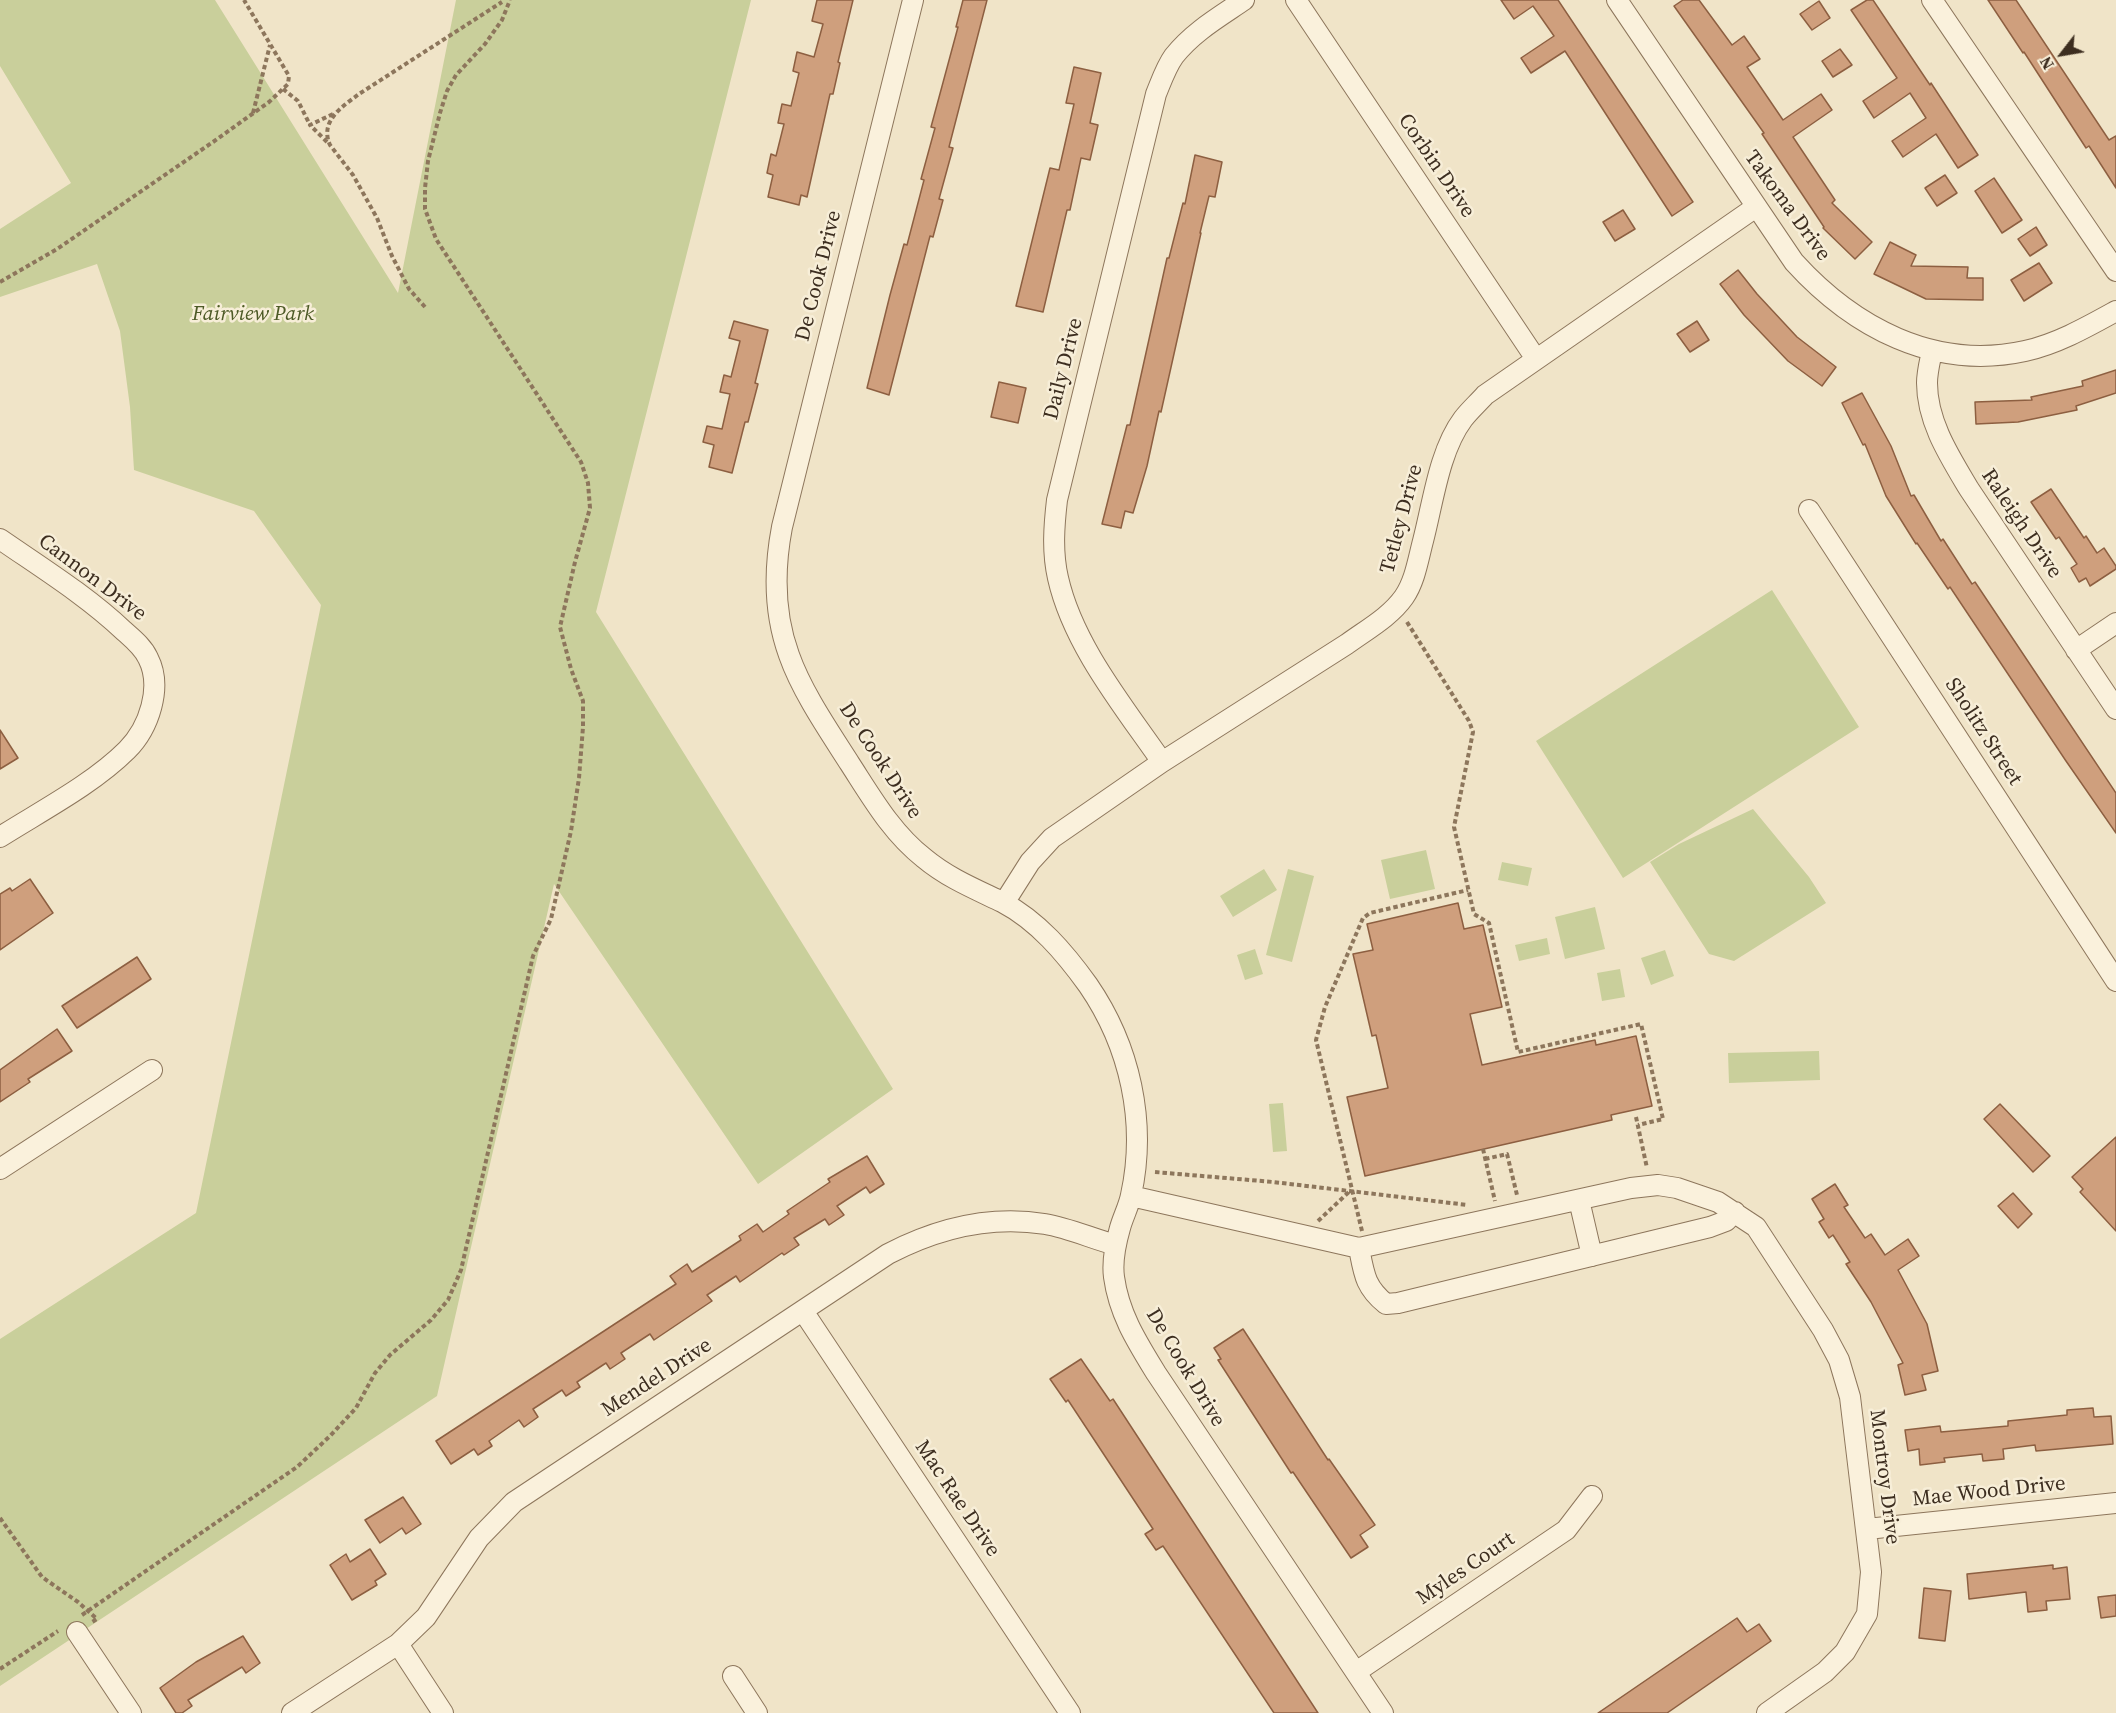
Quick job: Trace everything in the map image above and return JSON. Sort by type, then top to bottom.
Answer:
[{"type":"street","name":"De Cook Drive","points":[[912,0],[777,553],[778,606],[788,654],[797,675],[838,745],[890,824],[906,843],[948,876],[1004,903],[1033,924],[1061,949],[1093,993],[1115,1036],[1129,1071],[1137,1109],[1137,1147],[1131,1196],[1120,1227],[1113,1275],[1118,1298],[1130,1331],[1383,1713]]},
{"type":"street","name":"Daily Drive","points":[[1162,762],[1098,668],[1078,634],[1067,607],[1058,579],[1054,553],[1057,500],[1156,94],[1173,57],[1187,42],[1202,28],[1244,0]]},
{"type":"street","name":"Corbin Drive","points":[[1296,0],[1536,359]]},
{"type":"street","name":"Takoma Drive","points":[[1617,0],[1794,262],[1811,281],[1856,318],[1884,333],[1932,351],[1987,356],[2025,351],[2051,343],[2116,311]]},
{"type":"street","points":[[1932,0],[2116,272]]},
{"type":"street","name":"Tetley Drive","points":[[1004,903],[1030,862],[1053,838],[1162,762],[1347,644],[1396,606],[1404,597],[1415,570],[1443,459],[1451,439],[1463,420],[1485,395],[1756,207]]},
{"type":"street","name":"Raleigh Drive","points":[[1932,351],[1926,385],[1933,420],[1946,452],[2116,709]]},
{"type":"street","name":"Sholitz Street","points":[[1809,510],[2116,981]]},
{"type":"street","name":"Cannon Drive","points":[[0,539],[89,600],[118,625],[148,657],[155,681],[151,710],[138,737],[127,750],[98,774],[0,837]]},
{"type":"street","points":[[2076,650],[2116,623]]},
{"type":"street","points":[[0,1169],[152,1070]]},
{"type":"street","points":[[1131,1196],[1360,1240],[1579,1200],[1631,1188],[1658,1185],[1677,1188],[1718,1202],[1736,1212],[1726,1221],[1710,1227],[1398,1303],[1386,1304],[1373,1294],[1365,1280],[1360,1240]]},
{"type":"street","points":[[1579,1200],[1592,1256]]},
{"type":"street","name":"Montroy Drive","points":[[1736,1212],[1756,1227],[1823,1330],[1839,1360],[1850,1397],[1872,1572],[1867,1614],[1845,1652],[1825,1672],[1767,1713]]},
{"type":"street","name":"Mendel Drive","points":[[292,1713],[398,1644],[426,1617],[479,1538],[514,1502],[888,1254],[953,1227],[994,1221],[1046,1224],[1116,1245]]},
{"type":"street","name":"Mac Rae Drive","points":[[803,1311],[1070,1713]]},
{"type":"street","name":"Myles Court","points":[[1356,1672],[1566,1530],[1592,1496]]},
{"type":"street","name":"Mae Wood Drive","points":[[1867,1529],[2116,1503]]},
{"type":"street","points":[[73,1626],[131,1713]]},
{"type":"street","points":[[398,1644],[443,1713]]},
{"type":"street","points":[[733,1676],[757,1713]]},
{"type":"path","points":[[0,282],[57,249],[253,114],[288,84],[288,76],[244,0]]},
{"type":"path","points":[[0,1669],[73,1626],[89,1611],[297,1467],[356,1408],[375,1372],[390,1355],[431,1320],[448,1300],[461,1270],[533,956],[550,920],[571,831],[584,727],[583,700],[571,669],[560,627],[572,571],[590,508],[588,483],[581,462],[436,239],[425,209],[428,161],[447,91],[456,75],[485,44],[502,20],[510,0]]},
{"type":"path","points":[[330,145],[328,124],[336,113],[359,93],[502,2]]},
{"type":"path","points":[[253,114],[270,44]]},
{"type":"path","points":[[283,89],[298,101],[311,126],[330,145],[353,175],[409,289],[424,307]]},
{"type":"path","points":[[311,126],[336,113]]},
{"type":"path","points":[[1396,606],[1469,722],[1473,732],[1454,827],[1474,914],[1489,923],[1518,1052],[1641,1024],[1663,1119],[1638,1125]]},
{"type":"path","points":[[1360,1240],[1351,1190],[1316,1040],[1325,1007],[1363,918],[1370,913],[1468,890]]},
{"type":"path","points":[[1636,1116],[1647,1168]]},
{"type":"path","points":[[1482,1149],[1495,1202]]},
{"type":"path","points":[[1485,1159],[1507,1154],[1517,1197]]},
{"type":"path","points":[[1155,1172],[1351,1190],[1463,1203],[1470,1208]]},
{"type":"path","points":[[1315,1223],[1351,1190]]},
{"type":"path","points":[[0,1518],[42,1577],[97,1619],[73,1626]]},
{"type":"green space","name":"Fairview Park","points":[[0,0],[215,0],[398,293],[456,0],[751,0],[596,612],[893,1089],[758,1184],[554,884],[437,1396],[0,1686],[0,1339],[196,1213],[321,605],[254,511],[134,470],[130,407],[120,331],[97,264],[0,297],[0,229],[71,183],[0,66]]},
{"type":"green space","points":[[1772,590],[1859,727],[1623,878],[1536,741]]},
{"type":"green space","points":[[1753,809],[1809,877],[1826,903],[1734,961],[1709,954],[1650,862],[1679,844]]},
{"type":"green space","points":[[1426,850],[1435,889],[1390,899],[1381,860]]},
{"type":"green space","points":[[1502,862],[1532,868],[1528,886],[1498,880]]},
{"type":"green space","points":[[1264,869],[1277,890],[1233,917],[1220,896]]},
{"type":"green space","points":[[1288,869],[1314,876],[1292,962],[1266,955]]},
{"type":"green space","points":[[1595,907],[1605,949],[1565,959],[1555,917]]},
{"type":"green space","points":[[1547,938],[1550,954],[1519,961],[1515,945]]},
{"type":"green space","points":[[1255,949],[1263,974],[1245,980],[1237,955]]},
{"type":"green space","points":[[1665,950],[1674,976],[1651,985],[1641,958]]},
{"type":"green space","points":[[1620,969],[1625,997],[1602,1001],[1597,973]]},
{"type":"green space","points":[[1819,1051],[1820,1080],[1729,1083],[1728,1053]]},
{"type":"green space","points":[[1283,1103],[1287,1151],[1273,1152],[1269,1104]]},
{"type":"building","points":[[817,0],[853,0],[833,94],[830,94],[807,197],[801,195],[799,205],[768,197],[773,175],[767,173],[771,154],[776,156],[784,124],[778,123],[782,104],[791,106],[799,73],[793,71],[797,52],[814,57],[823,24],[812,21]]},
{"type":"building","points":[[963,0],[987,0],[949,147],[953,148],[939,199],[943,200],[933,237],[930,236],[889,395],[867,388],[890,295],[904,244],[907,245],[924,180],[921,179],[935,128],[931,127]]},
{"type":"building","points":[[1501,0],[1558,0],[1693,202],[1672,216],[1565,51],[1531,73],[1521,58],[1554,36],[1533,6],[1514,19]]},
{"type":"building","points":[[1683,0],[1699,0],[1732,45],[1744,36],[1760,59],[1747,67],[1783,120],[1821,94],[1832,110],[1793,137],[1835,200],[1832,203],[1872,242],[1855,259],[1823,228],[1762,134],[1764,133],[1674,6]]},
{"type":"building","points":[[1867,0],[1873,0],[1978,155],[1958,168],[1936,134],[1903,157],[1892,141],[1926,118],[1910,93],[1874,118],[1863,101],[1897,78],[1851,10]]},
{"type":"building","points":[[1988,0],[2016,0],[2109,140],[2116,136],[2116,188],[2089,146],[2086,148]]},
{"type":"building","points":[[1819,1],[1830,18],[1812,30],[1800,14]]},
{"type":"building","points":[[1840,49],[1852,65],[1833,77],[1822,61]]},
{"type":"building","points":[[1074,67],[1101,73],[1090,123],[1098,125],[1090,160],[1081,158],[1043,312],[1016,306],[1050,168],[1059,170],[1074,104],[1066,103]]},
{"type":"building","points":[[1195,155],[1222,162],[1215,197],[1209,196],[1161,412],[1159,411],[1147,466],[1133,513],[1125,511],[1121,528],[1102,524],[1127,425],[1130,425],[1167,258],[1169,258],[1183,203],[1185,204]]},
{"type":"building","points":[[1945,175],[1957,193],[1937,206],[1925,188]]},
{"type":"building","points":[[1994,178],[2022,220],[2002,233],[1975,191]]},
{"type":"building","points":[[1623,210],[1635,229],[1615,241],[1603,222]]},
{"type":"building","points":[[2036,227],[2047,245],[2030,256],[2018,239]]},
{"type":"building","points":[[1890,242],[1916,255],[1911,266],[1968,267],[1967,278],[1983,278],[1983,300],[1926,299],[1874,274]]},
{"type":"building","points":[[2039,263],[2052,283],[2024,301],[2011,280]]},
{"type":"building","points":[[1738,270],[1797,337],[1836,367],[1822,386],[1788,361],[1744,315],[1720,284]]},
{"type":"building","points":[[734,321],[768,330],[755,383],[758,384],[748,422],[745,422],[732,473],[709,467],[714,445],[703,442],[707,426],[722,429],[730,394],[720,392],[724,375],[731,377],[740,341],[729,338]]},
{"type":"building","points":[[1697,321],[1709,340],[1690,352],[1677,334]]},
{"type":"building","points":[[2116,370],[2116,393],[2076,406],[2077,410],[2018,422],[1976,424],[1975,402],[2032,400],[2031,397],[2083,386],[2082,381]]},
{"type":"building","points":[[999,382],[1026,388],[1018,423],[991,417]]},
{"type":"building","points":[[1862,393],[1891,446],[1911,496],[1914,495],[1941,541],[1943,539],[1972,584],[1975,582],[2116,793],[2116,833],[1950,587],[1948,589],[1916,544],[1886,496],[1865,444],[1863,445],[1842,403]]},
{"type":"building","points":[[2051,489],[2084,538],[2086,536],[2097,553],[2104,548],[2116,566],[2116,569],[2090,586],[2086,578],[2079,582],[2071,568],[2077,564],[2059,537],[2056,539],[2031,502]]},
{"type":"building","points":[[0,730],[18,758],[0,769]]},
{"type":"building","points":[[30,879],[53,913],[0,950],[0,894],[10,888],[12,891]]},
{"type":"building","points":[[1458,903],[1464,929],[1483,925],[1502,1007],[1470,1014],[1482,1065],[1595,1040],[1596,1045],[1636,1036],[1652,1106],[1611,1115],[1612,1120],[1365,1176],[1347,1097],[1388,1088],[1376,1035],[1372,1036],[1353,954],[1373,950],[1367,924]]},
{"type":"building","points":[[137,957],[151,979],[77,1028],[62,1006]]},
{"type":"building","points":[[57,1029],[72,1051],[28,1079],[30,1082],[0,1102],[0,1070]]},
{"type":"building","points":[[2000,1104],[2050,1156],[2033,1172],[1984,1119]]},
{"type":"building","points":[[2116,1137],[2116,1231],[2080,1192],[2083,1189],[2072,1177]]},
{"type":"building","points":[[867,1156],[884,1184],[870,1193],[866,1187],[837,1206],[844,1215],[829,1225],[825,1219],[794,1238],[799,1245],[784,1255],[782,1253],[740,1282],[736,1276],[707,1295],[712,1301],[654,1340],[650,1334],[621,1353],[625,1359],[610,1369],[606,1363],[577,1382],[580,1387],[566,1396],[562,1390],[533,1409],[538,1417],[524,1427],[519,1420],[489,1441],[492,1446],[478,1455],[474,1449],[451,1464],[436,1441],[676,1284],[670,1276],[687,1264],[692,1272],[741,1240],[739,1236],[757,1224],[763,1232],[789,1214],[787,1211],[830,1182],[828,1179]]},
{"type":"building","points":[[1835,1184],[1848,1205],[1844,1207],[1865,1238],[1871,1234],[1885,1255],[1908,1239],[1919,1256],[1898,1270],[1927,1324],[1938,1371],[1922,1375],[1926,1390],[1905,1395],[1898,1365],[1903,1363],[1871,1302],[1846,1264],[1850,1262],[1833,1235],[1829,1238],[1819,1222],[1824,1219],[1812,1199]]},
{"type":"building","points":[[2013,1193],[2032,1214],[2018,1228],[1998,1206]]},
{"type":"building","points":[[1243,1329],[1328,1460],[1375,1525],[1360,1535],[1368,1547],[1351,1558],[1293,1472],[1291,1473],[1218,1360],[1221,1359],[1214,1348]]},
{"type":"building","points":[[1081,1359],[1110,1401],[1113,1399],[1318,1713],[1274,1713],[1163,1546],[1156,1550],[1145,1534],[1153,1529],[1068,1400],[1066,1402],[1050,1379]]},
{"type":"building","points":[[2093,1408],[2094,1417],[2111,1416],[2113,1444],[2036,1451],[2035,1445],[2003,1449],[2004,1459],[1983,1461],[1982,1454],[1944,1458],[1945,1462],[1920,1465],[1919,1449],[1908,1451],[1905,1430],[1940,1426],[1941,1432],[2008,1426],[2008,1421],[2067,1415],[2067,1410]]},
{"type":"building","points":[[403,1497],[421,1524],[406,1534],[402,1528],[380,1543],[365,1520]]},
{"type":"building","points":[[370,1549],[386,1574],[375,1581],[377,1585],[352,1600],[330,1565],[346,1554],[350,1562]]},
{"type":"building","points":[[2053,1565],[2053,1569],[2067,1567],[2070,1599],[2046,1601],[2047,1610],[2028,1612],[2026,1592],[1969,1599],[1967,1574]]},
{"type":"building","points":[[1924,1588],[1951,1591],[1945,1641],[1919,1638]]},
{"type":"building","points":[[2116,1595],[2116,1616],[2101,1618],[2098,1597]]},
{"type":"building","points":[[1737,1618],[1747,1632],[1759,1624],[1771,1641],[1667,1713],[1598,1713]]},
{"type":"building","points":[[243,1636],[260,1663],[246,1673],[242,1667],[188,1700],[192,1706],[182,1713],[176,1713],[160,1688],[196,1662]]}]
